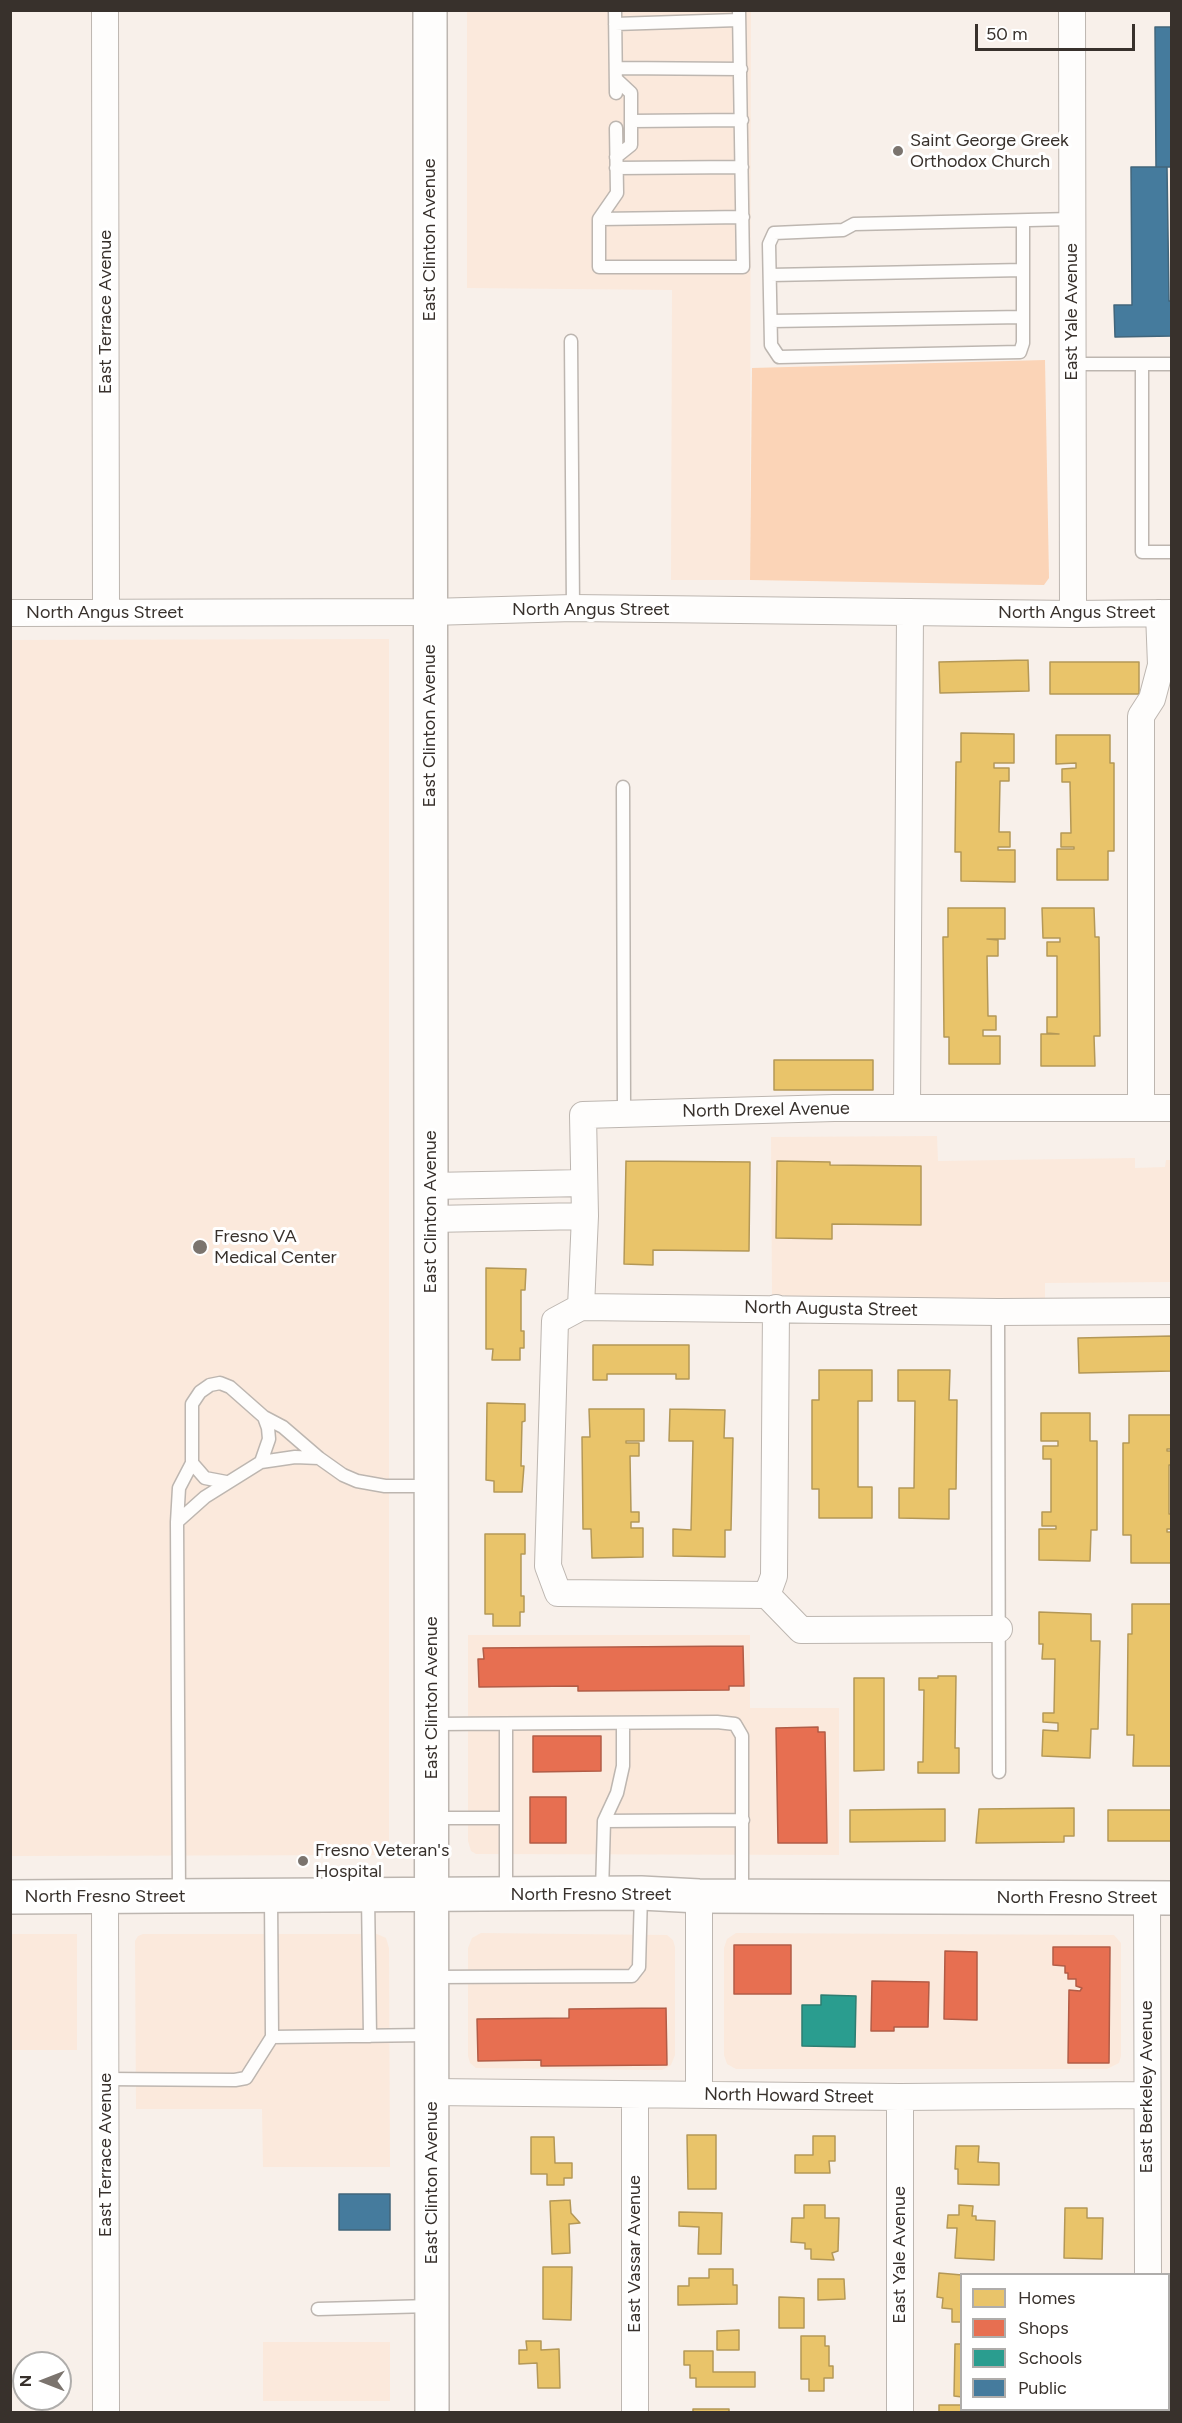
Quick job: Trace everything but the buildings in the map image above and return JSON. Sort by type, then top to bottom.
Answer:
[{"type":"main road","name":"East Clinton Avenue","points":[[430,10],[432,2412]]},
{"type":"main road","name":"North Fresno Street","points":[[10,1897],[641,1893],[699,1896],[1159,1899]]},
{"type":"street","name":"East Terrace Avenue","points":[[105,10],[106,613]]},
{"type":"street","name":"East Yale Avenue","points":[[1072,10],[1073,614]]},
{"type":"street","name":"North Angus Street","points":[[10,613],[430,612],[573,608],[1165,613]]},
{"type":"street","points":[[907,1108],[909,612]]},
{"type":"street","points":[[1141,1108],[1141,716],[1152,699],[1161,665],[1165,613]]},
{"type":"street","name":"North Drexel Avenue","points":[[584,1183],[583,1115],[907,1108],[1172,1108]]},
{"type":"street","points":[[431,1186],[584,1183],[581,1307],[555,1321],[548,1566],[558,1593],[767,1595],[801,1630],[999,1629]]},
{"type":"street","points":[[431,1219],[585,1216]]},
{"type":"street","name":"North Augusta Street","points":[[581,1307],[998,1312],[1172,1311]]},
{"type":"street","points":[[767,1595],[774,1576],[776,1308]]},
{"type":"street","points":[[699,1896],[699,2094]]},
{"type":"street","name":"East Terrace Avenue","points":[[105,1897],[106,2412]]},
{"type":"street","name":"East Berkeley Avenue","points":[[1148,2273],[1147,2095],[1159,1899]]},
{"type":"street","name":"North Howard Street","points":[[432,2092],[900,2097],[1147,2095]]},
{"type":"street","name":"East Vassar Avenue","points":[[635,2095],[635,2412]]},
{"type":"street","name":"East Yale Avenue","points":[[900,2097],[900,2412]]},
{"type":"lane","points":[[615,10],[616,93]]},
{"type":"lane","points":[[615,24],[739,15],[743,267],[599,267],[599,219],[617,193],[616,128]]},
{"type":"lane","points":[[616,73],[741,69]]},
{"type":"lane","points":[[616,73],[631,93],[630,145],[616,163]]},
{"type":"lane","points":[[631,121],[742,120]]},
{"type":"lane","points":[[616,163],[742,167]]},
{"type":"lane","points":[[599,219],[743,217]]},
{"type":"lane","points":[[1023,222],[1023,343],[1020,352],[778,357],[771,345],[769,244],[774,233],[843,230],[855,224],[1023,222],[1072,219]]},
{"type":"lane","points":[[770,275],[1023,270]]},
{"type":"lane","points":[[771,321],[1023,316]]},
{"type":"lane","points":[[570,341],[573,608]]},
{"type":"lane","points":[[1072,364],[1172,364]]},
{"type":"lane","points":[[1142,364],[1142,552],[1172,552]]},
{"type":"lane","points":[[623,787],[624,1113]]},
{"type":"lane","points":[[998,1312],[999,1772]]},
{"type":"lane","points":[[179,1896],[177,1522],[179,1488],[192,1463],[192,1404],[200,1392],[210,1385],[220,1383],[230,1387],[264,1417],[283,1427],[343,1475],[385,1486],[431,1486]]},
{"type":"lane","points":[[261,1462],[269,1439],[264,1417]]},
{"type":"lane","points":[[177,1522],[226,1482],[261,1462],[295,1457],[319,1458]]},
{"type":"lane","points":[[192,1463],[205,1478],[226,1482]]},
{"type":"lane","points":[[432,1724],[717,1722],[735,1724],[742,1736],[742,1896]]},
{"type":"lane","points":[[602,1893],[604,1821],[617,1793],[623,1766],[623,1723]]},
{"type":"lane","points":[[506,1724],[506,1894]]},
{"type":"lane","points":[[432,1818],[506,1818]]},
{"type":"lane","points":[[604,1821],[743,1820]]},
{"type":"lane","points":[[432,1977],[632,1976],[639,1967],[641,1893]]},
{"type":"lane","points":[[368,1895],[370,2036]]},
{"type":"lane","points":[[105,2079],[235,2080],[246,2078],[272,2037],[271,1896]]},
{"type":"lane","points":[[272,2037],[432,2035]]},
{"type":"lane","points":[[318,2309],[432,2306]]},
{"type":"shaded area","points":[[467,11],[751,11],[750,580],[671,580],[672,290],[467,288]]},
{"type":"shaded area","points":[[1045,360],[1049,578],[1044,585],[750,580],[752,368]]},
{"type":"shaded area","name":"Fresno VA Medical Center","points":[[389,639],[389,1855],[11,1856],[10,640]]},
{"type":"shaded area","points":[[937,1136],[938,1161],[1135,1158],[1135,1168],[1165,1167],[1166,1160],[1171,1160],[1171,1282],[1045,1283],[1045,1321],[786,1323],[785,1295],[772,1296],[771,1137]]},
{"type":"shaded area","points":[[468,1635],[750,1635],[750,1708],[839,1708],[839,1855],[476,1854],[471,1851],[468,1841]]},
{"type":"shaded area","points":[[481,1933],[667,1935],[673,1940],[675,1947],[675,2055],[671,2065],[662,2070],[476,2068],[470,2063],[468,2056],[468,1948],[472,1938]]},
{"type":"shaded area","points":[[736,1933],[1114,1935],[1121,1943],[1121,2056],[1119,2063],[1107,2069],[736,2069],[727,2064],[724,2055],[724,1948],[727,1939]]},
{"type":"shaded area","points":[[10,1934],[77,1934],[77,2050],[11,2050]]},
{"type":"shaded area","points":[[143,1934],[377,1934],[386,1938],[389,1948],[390,2167],[263,2167],[262,2109],[136,2109],[135,1941]]},
{"type":"shaded area","points":[[263,2342],[390,2342],[390,2401],[263,2401]]},
{"type":"place","name":"Saint George Greek Orthodox Church","points":[[898,151]]},
{"type":"place","name":"Fresno VA Medical Center","points":[[200,1247]]},
{"type":"place","name":"Fresno Veteran's Hospital","points":[[303,1861]]}]
